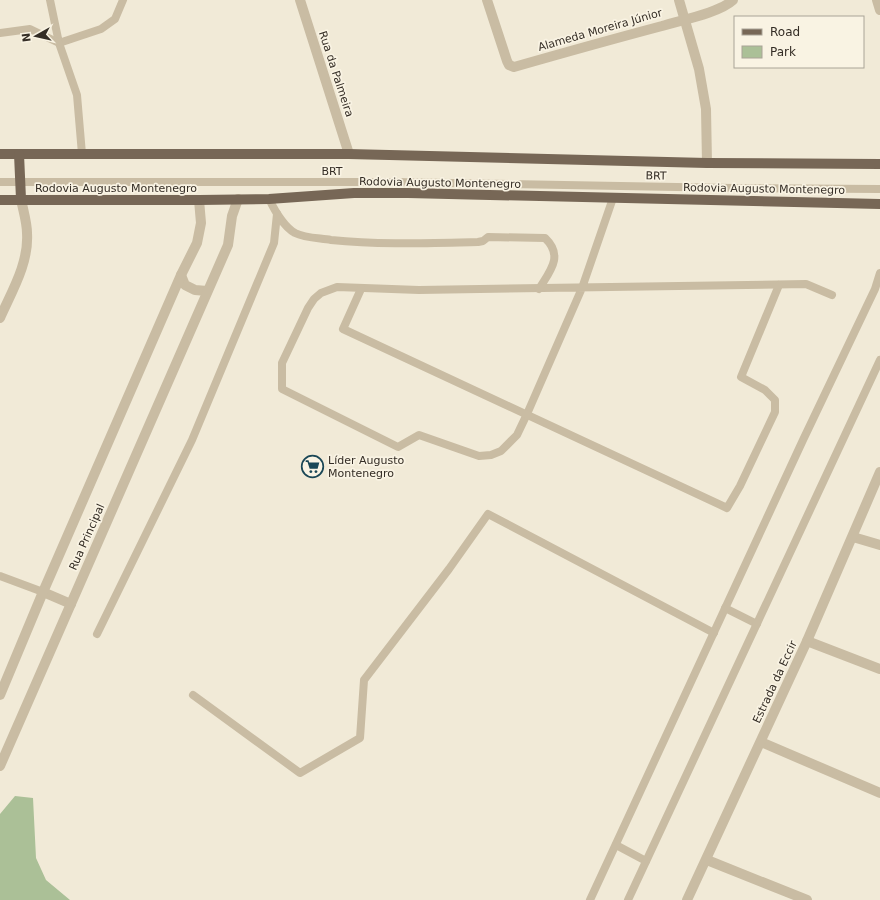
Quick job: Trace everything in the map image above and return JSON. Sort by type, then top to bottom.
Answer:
[{"type":"main road","points":[[0,154],[349,154],[707,162],[880,164]]},
{"type":"main road","points":[[19,154],[21,199]]},
{"type":"main road","name":"Rodovia Augusto Montenegro","points":[[0,200],[269,199],[354,193],[408,193],[880,204]]},
{"type":"street","name":"Rua da Palmeira","points":[[300,0],[349,154]]},
{"type":"street","name":"Alameda Moreira Júnior","points":[[487,0],[506,62],[514,67],[685,19],[730,4],[734,0]]},
{"type":"street","points":[[678,0],[699,69],[706,109],[707,162]]},
{"type":"street","points":[[877,0],[880,10]]},
{"type":"street","points":[[0,318],[21,271],[27,241],[27,231],[21,199]]},
{"type":"street","name":"Rua Principal","points":[[0,766],[228,245],[232,216],[238,199]]},
{"type":"street","name":"Rua Principal","points":[[0,695],[43,592],[181,275],[197,243],[201,223],[199,200]]},
{"type":"street","points":[[181,275],[185,284],[195,290],[207,291]]},
{"type":"street","name":"Estrada da Eccir","points":[[688,900],[807,641],[880,472]]},
{"type":"street","points":[[853,537],[880,545]]},
{"type":"street","points":[[43,592],[71,604]]},
{"type":"street","points":[[807,641],[880,669]]},
{"type":"street","points":[[760,742],[880,793]]},
{"type":"street","points":[[707,860],[807,900]]},
{"type":"lane","points":[[50,0],[59,43],[77,95],[82,154]]},
{"type":"lane","points":[[0,33],[30,29],[59,43],[101,29],[115,19],[123,0]]},
{"type":"lane","name":"BRT","points":[[0,182],[394,182],[880,189]]},
{"type":"lane","points":[[613,198],[582,288],[517,435],[501,451],[491,455],[479,456],[419,435],[398,447],[282,390],[282,363],[308,308],[314,299],[322,293],[337,287],[396,290],[539,289],[582,288],[779,284],[806,284],[832,295]]},
{"type":"lane","points":[[269,199],[277,214],[295,232],[313,238],[354,242],[478,242],[488,237],[545,238],[551,245],[554,253],[554,262],[551,271],[539,289]]},
{"type":"lane","points":[[97,634],[192,440],[274,242],[277,214]]},
{"type":"lane","points":[[590,900],[874,289],[880,273]]},
{"type":"lane","points":[[361,289],[343,329],[727,508],[740,486],[776,412],[775,400],[765,390],[741,377],[779,284]]},
{"type":"lane","points":[[628,900],[880,360]]},
{"type":"lane","points":[[193,695],[300,773],[360,738],[364,680],[449,569],[488,514],[714,633]]},
{"type":"lane","points":[[0,576],[43,592]]},
{"type":"lane","points":[[725,608],[757,624]]},
{"type":"lane","points":[[616,845],[646,861]]},
{"type":"green space","points":[[15,796],[33,798],[36,858],[46,880],[70,900],[0,900],[0,814]]},
{"type":"place","name":"Líder Augusto Montenegro","points":[[312,466]]}]
